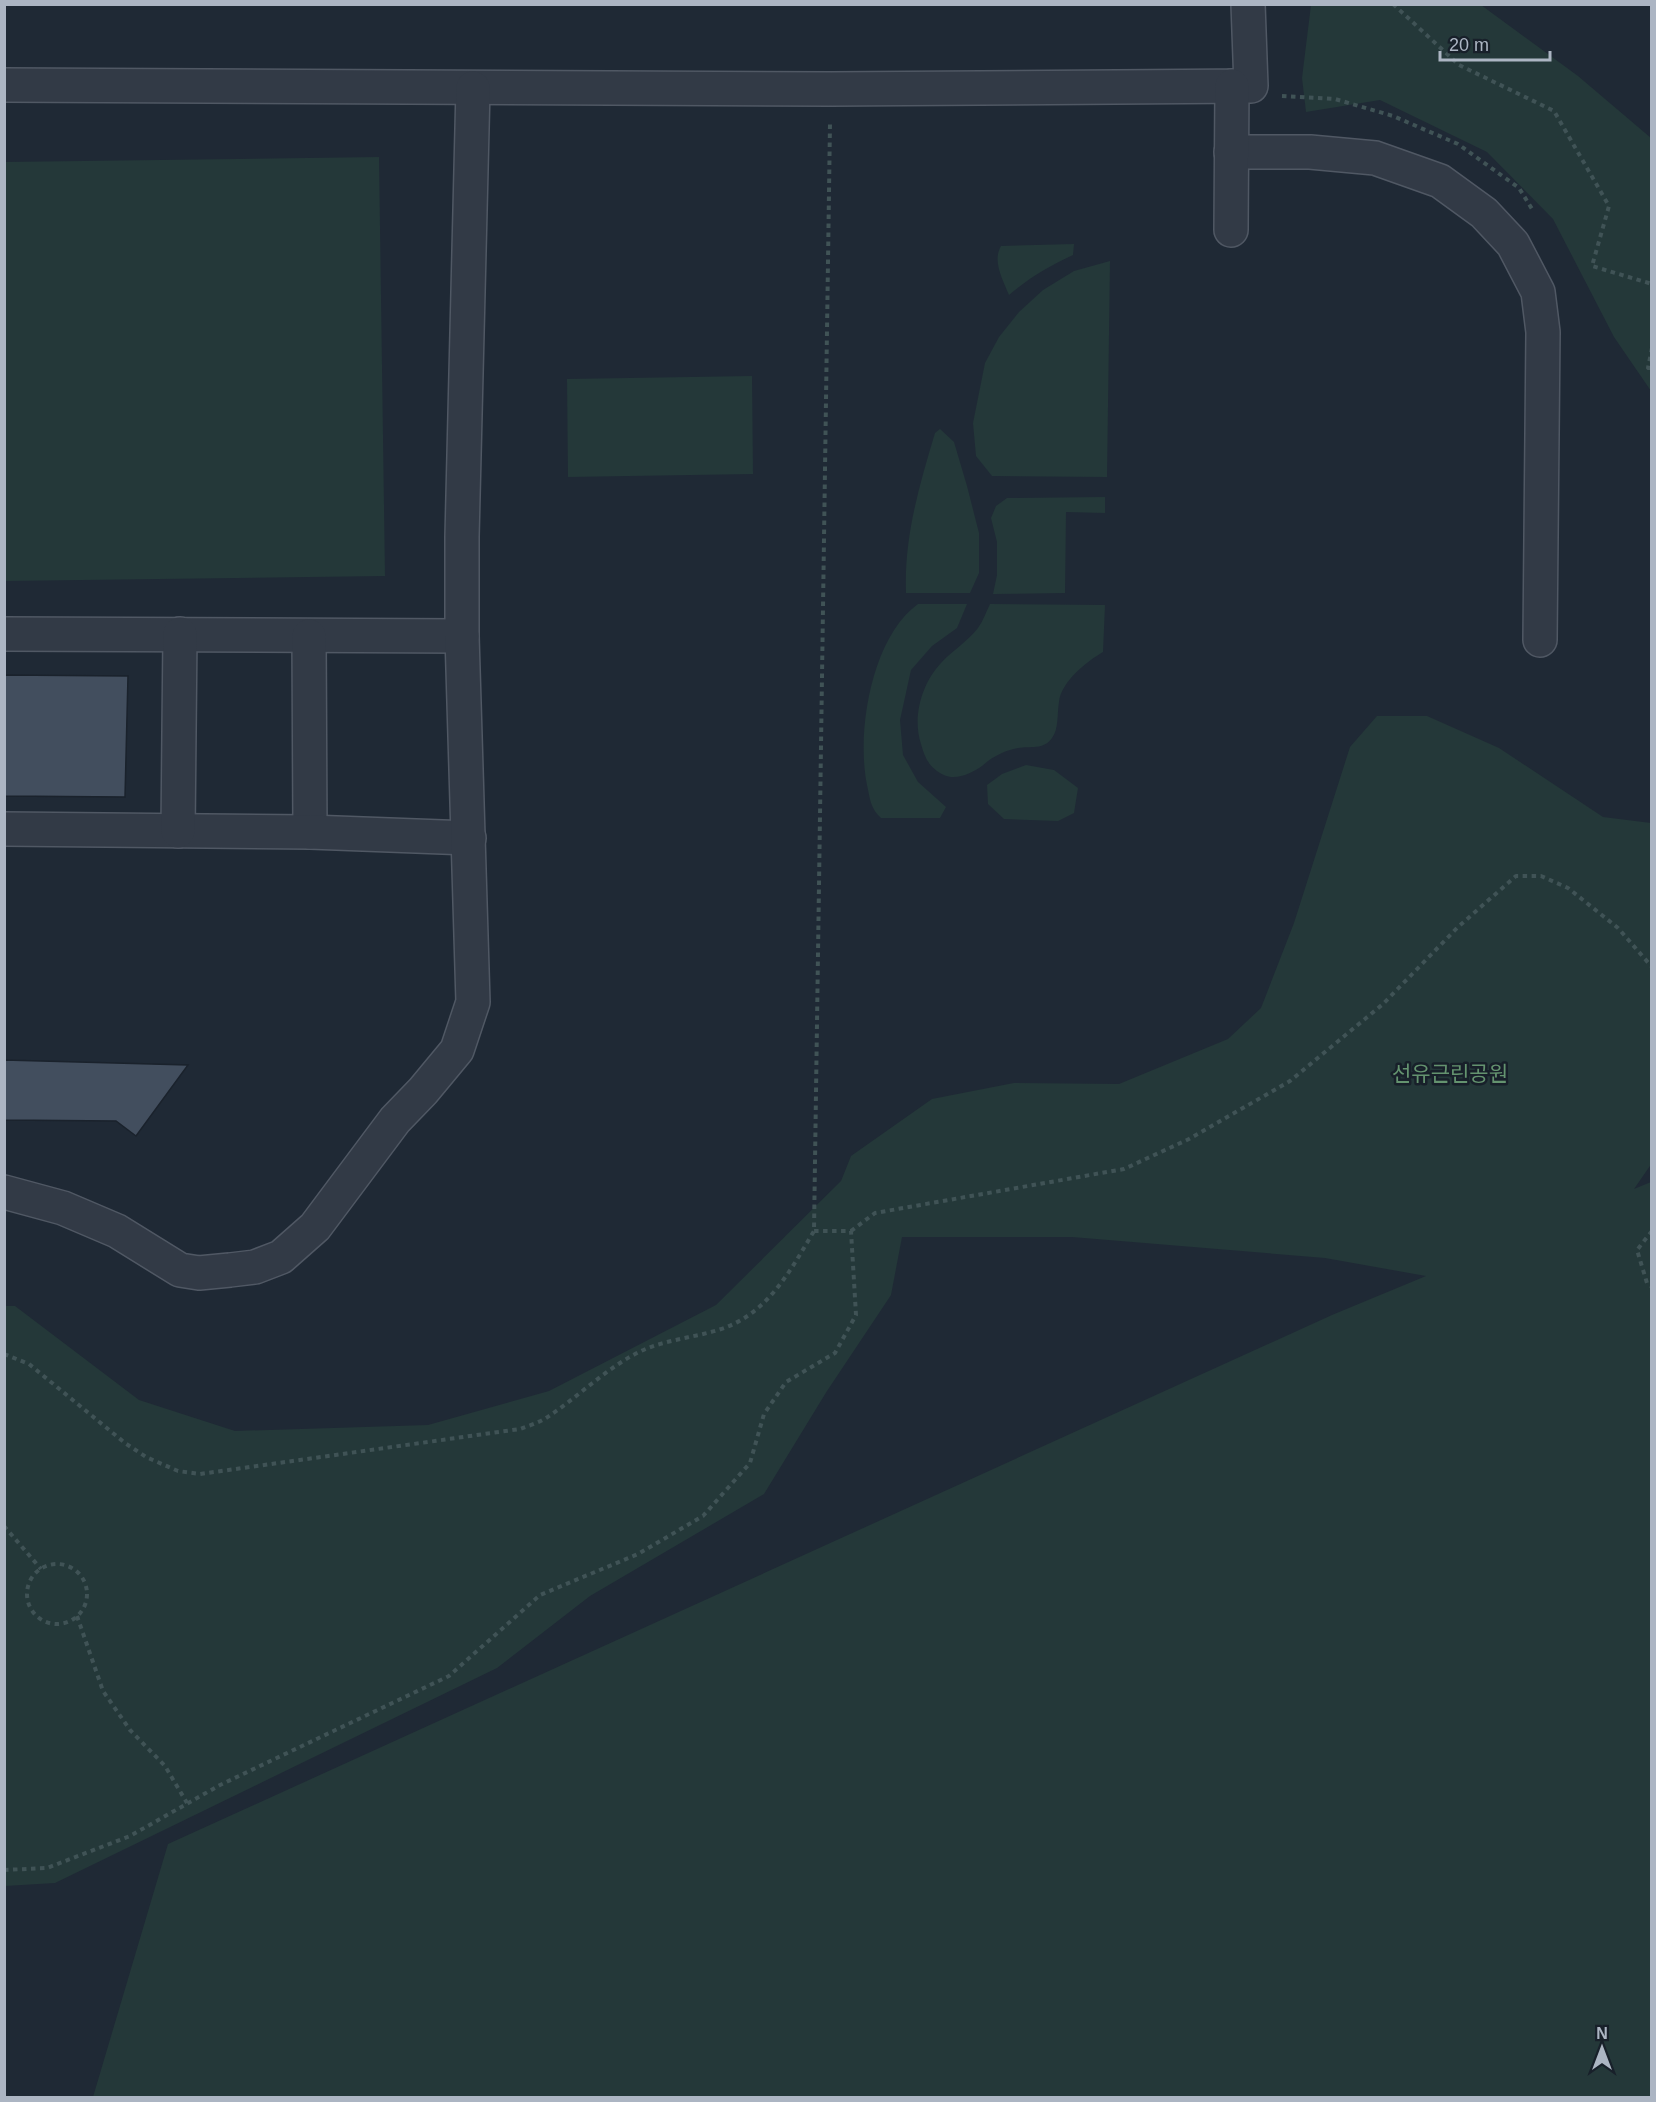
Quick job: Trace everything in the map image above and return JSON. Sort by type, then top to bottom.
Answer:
[{"type":"street","points":[[4,85],[831,89],[1251,86],[1248,4]]},
{"type":"street","points":[[1231,230],[1232,86]]},
{"type":"street","points":[[4,1192],[63,1208],[117,1231],[180,1270],[199,1273],[255,1267],[281,1257],[315,1227],[395,1120],[457,1050],[473,1002],[462,636],[462,537],[473,88]]},
{"type":"street","points":[[1231,152],[1310,152],[1375,158],[1440,181],[1484,213],[1513,244],[1538,292],[1543,332],[1540,640]]},
{"type":"street","points":[[4,634],[462,636]]},
{"type":"street","points":[[178,831],[180,634]]},
{"type":"street","points":[[309,636],[310,832]]},
{"type":"street","points":[[4,829],[310,832],[469,837]]},
{"type":"path","points":[[1393,4],[1459,65],[1554,111],[1609,206],[1592,266],[1652,284]]},
{"type":"path","points":[[4,1354],[29,1364],[125,1443],[147,1457],[178,1471],[200,1474],[520,1429],[544,1419],[639,1353],[660,1345],[720,1330],[748,1317],[771,1297],[792,1268],[814,1231],[830,122]]},
{"type":"path","points":[[1652,348],[1648,368],[1652,368]]},
{"type":"path","points":[[814,1231],[851,1231],[876,1213],[1124,1169],[1189,1139],[1290,1080],[1383,1004],[1458,927],[1516,876],[1541,876],[1568,888],[1618,928],[1652,967]]},
{"type":"path","points":[[4,1870],[47,1868],[130,1836],[220,1785],[449,1676],[540,1595],[638,1554],[703,1516],[750,1464],[764,1414],[786,1382],[835,1353],[856,1315],[851,1231]]},
{"type":"path","points":[[1652,1231],[1637,1250],[1647,1283],[1652,1287]]},
{"type":"path","points":[[4,1526],[42,1569]]},
{"type":"path","points":[[50,1565],[70,1567],[84,1580],[87,1599],[84,1609],[69,1622],[60,1624],[40,1619],[33,1612],[27,1594],[29,1584],[42,1569],[50,1565]]},
{"type":"path","points":[[77,1616],[103,1691],[130,1730],[165,1767],[187,1803]]},
{"type":"green space","points":[[1311,5],[1481,5],[1578,76],[1651,138],[1651,391],[1614,337],[1553,219],[1487,152],[1380,100],[1306,112],[1302,78]]},
{"type":"green space","points":[[379,157],[385,576],[5,581],[5,162]]},
{"type":"green space","points":[[1074,244],[1073,255],[1024,283],[1009,295],[998,264],[1001,246]]},
{"type":"green space","points":[[1110,261],[1107,477],[992,476],[976,456],[973,423],[985,363],[999,337],[1019,312],[1043,290],[1074,271]]},
{"type":"green space","points":[[752,376],[753,474],[568,477],[567,379]]},
{"type":"green space","points":[[940,429],[954,442],[967,486],[979,533],[979,573],[970,593],[906,593],[907,552],[914,512],[935,433]]},
{"type":"green space","points":[[1105,497],[1105,513],[1066,512],[1065,593],[993,594],[997,575],[997,542],[991,518],[996,506],[1007,498]]},
{"type":"green space","points":[[918,604],[967,604],[957,628],[932,646],[911,670],[900,720],[903,755],[918,782],[946,807],[940,818],[881,818],[873,807],[867,785],[864,763],[866,713],[871,687],[889,639],[902,619]]},
{"type":"green space","points":[[990,604],[1105,605],[1103,652],[1082,667],[1064,687],[1059,702],[1056,730],[1049,742],[1041,746],[1008,750],[969,774],[949,777],[935,769],[924,754],[918,734],[920,701],[934,671],[978,628]]},
{"type":"green space","name":"선유근린공원","points":[[1377,716],[1427,716],[1499,748],[1603,817],[1651,823],[1652,1163],[1634,1189],[1651,1182],[1651,2097],[93,2097],[168,1844],[1332,1315],[1426,1276],[1325,1258],[1072,1237],[902,1237],[891,1295],[827,1391],[764,1494],[590,1596],[497,1668],[55,1883],[5,1886],[5,1306],[15,1306],[139,1400],[235,1431],[428,1425],[549,1391],[716,1305],[841,1181],[851,1156],[932,1099],[1014,1083],[1119,1084],[1228,1039],[1261,1008],[1294,923],[1350,747]]},
{"type":"green space","points":[[1026,765],[1054,770],[1078,788],[1074,813],[1058,821],[1004,819],[988,804],[987,785],[1002,774]]},
{"type":"building","points":[[4,675],[128,676],[125,797],[4,796]]},
{"type":"building","points":[[4,1060],[188,1065],[136,1136],[116,1121],[4,1120]]}]
